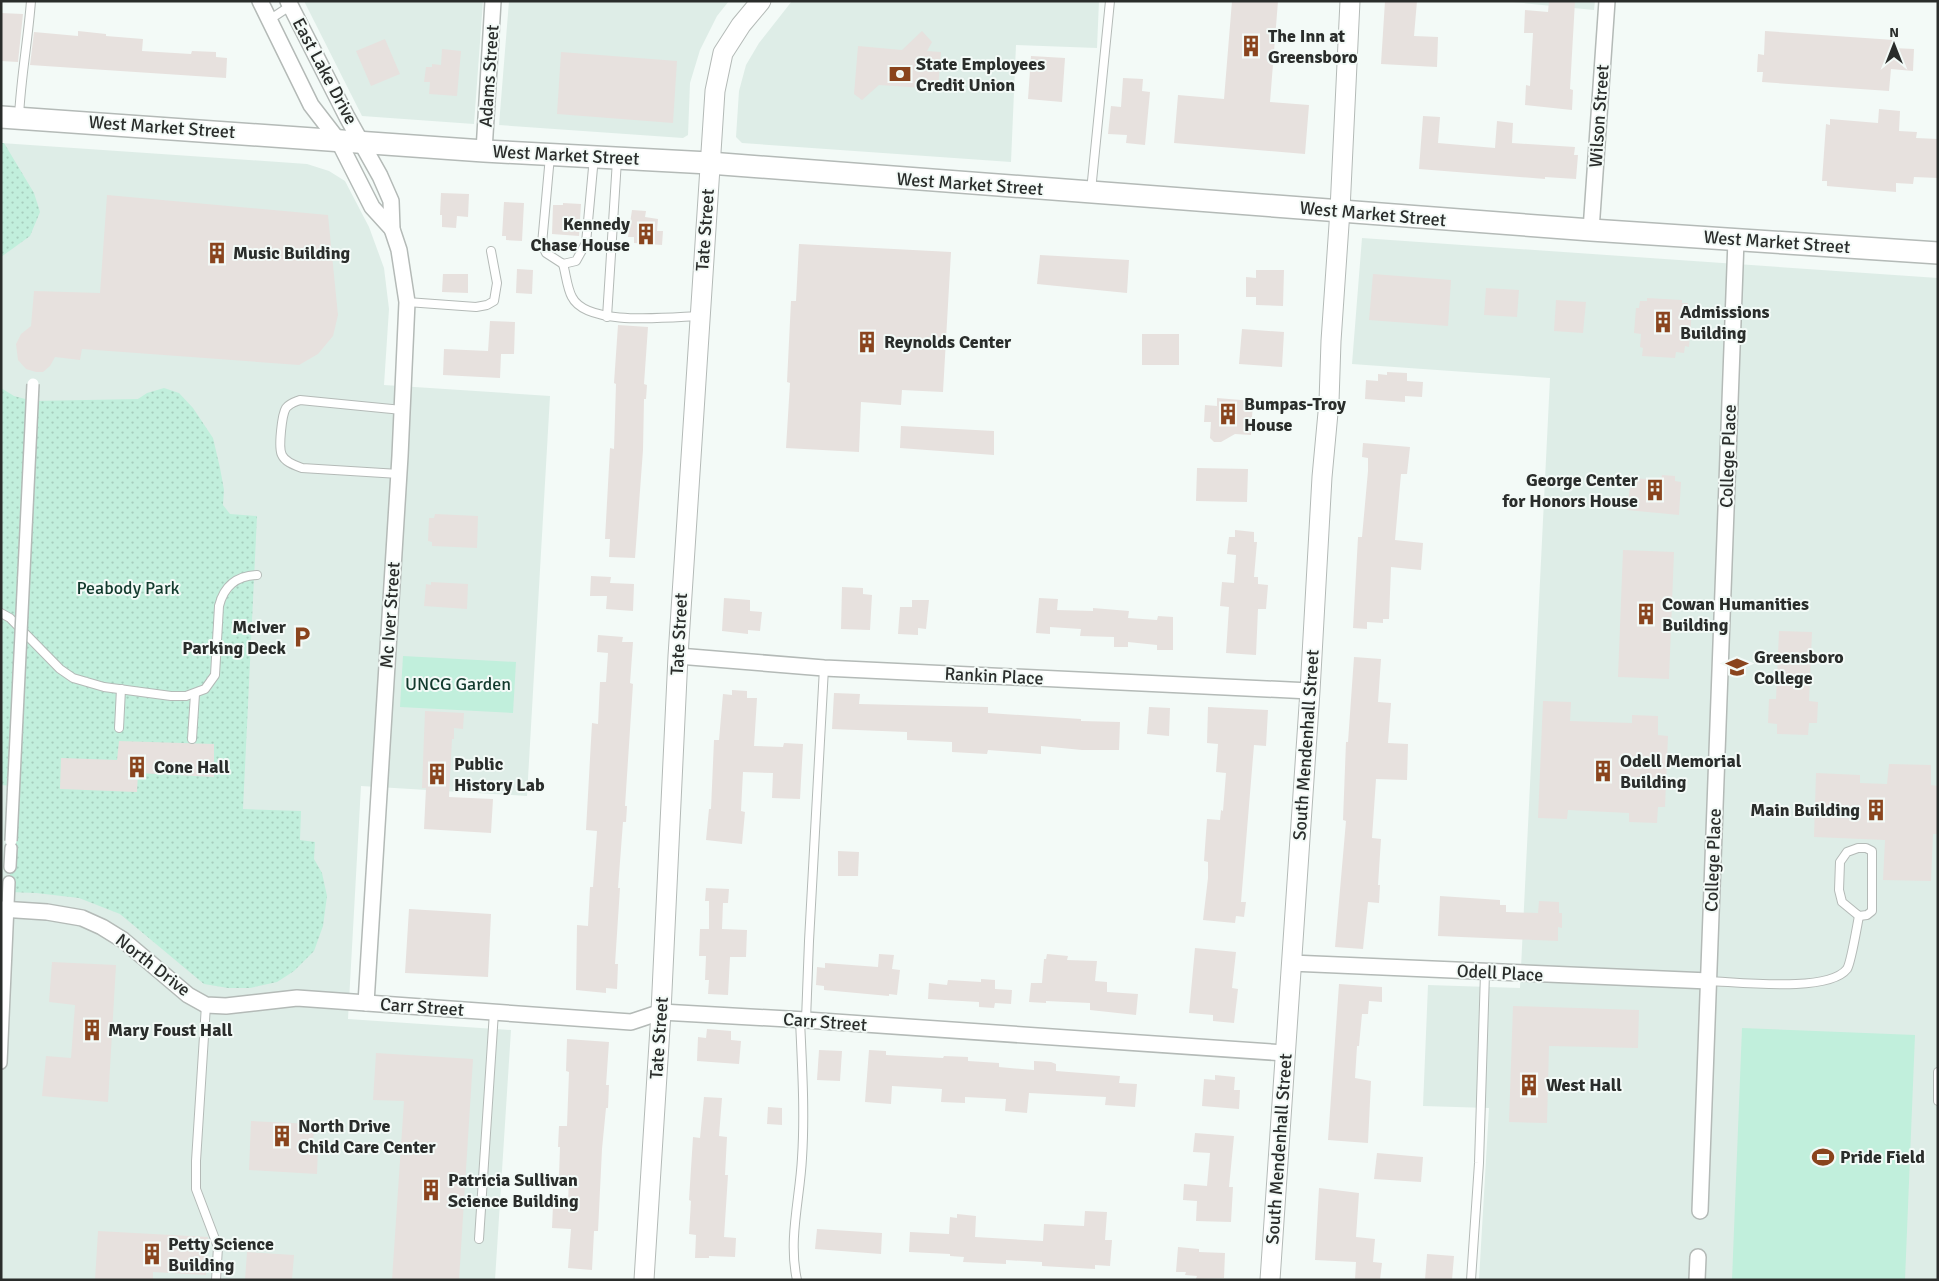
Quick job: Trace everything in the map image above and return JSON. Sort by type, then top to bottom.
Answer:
[{"type":"main road","name":"West Market Street","points":[[6,117],[484,151],[709,163],[1591,230],[1938,253]]},
{"type":"street","name":"East Lake Drive","points":[[260,1],[311,105],[338,140]]},
{"type":"street","name":"Adams Street","points":[[484,151],[493,1]]},
{"type":"street","name":"Tate Street","points":[[644,1280],[662,1012],[678,656],[715,91],[723,53],[741,25],[761,1]]},
{"type":"street","name":"South Mendenhall Street","points":[[1270,1280],[1310,691],[1340,210],[1350,1]]},
{"type":"street","name":"Wilson Street","points":[[1591,230],[1607,1]]},
{"type":"street","name":"East Lake Drive","points":[[289,4],[362,141]]},
{"type":"street","name":"Mc Iver Street","points":[[338,140],[372,207],[392,229]]},
{"type":"street","name":"Mc Iver Street","points":[[362,141],[391,202],[392,229],[401,258],[407,302],[399,474],[366,1003]]},
{"type":"street","name":"College Place","points":[[1700,1211],[1736,240]]},
{"type":"street","points":[[10,867],[33,384]]},
{"type":"street","name":"Rankin Place","points":[[678,656],[824,668],[1310,691]]},
{"type":"street","points":[[1,1063],[5,910],[9,882]]},
{"type":"street","name":"North Drive","points":[[5,910],[47,912],[82,918],[102,927],[123,940],[188,995],[206,1005],[226,1006],[297,998],[366,1003]]},
{"type":"street","name":"Odell Place","points":[[1291,963],[1485,973],[1708,981]]},
{"type":"street","name":"Carr Street","points":[[366,1003],[631,1022],[662,1012],[1286,1053]]},
{"type":"street","points":[[1697,1280],[1698,1257]]},
{"type":"lane","points":[[6,117],[20,86],[31,1]]},
{"type":"lane","points":[[1091,193],[1110,1]]},
{"type":"lane","points":[[269,20],[289,4]]},
{"type":"lane","points":[[550,154],[542,244],[546,253],[563,264],[572,298],[582,309],[607,317],[700,316]]},
{"type":"lane","points":[[563,264],[576,261],[586,243],[594,157]]},
{"type":"lane","points":[[607,317],[617,158]]},
{"type":"lane","points":[[407,302],[476,307],[487,305],[494,301],[497,283],[491,251]]},
{"type":"lane","points":[[399,474],[302,468],[282,457],[280,450],[283,413],[287,406],[300,400],[402,410]]},
{"type":"lane","points":[[1,613],[10,618],[60,669],[73,678],[88,684],[121,690],[171,696],[195,694],[205,689],[215,675],[219,606],[227,586],[236,580],[257,575]]},
{"type":"lane","points":[[797,1280],[794,1266],[797,1200],[802,1160],[803,1020],[824,668]]},
{"type":"lane","points":[[120,728],[121,690]]},
{"type":"lane","points":[[192,738],[195,694]]},
{"type":"lane","points":[[1858,848],[1866,848],[1872,851],[1872,911],[1867,915],[1858,916],[1842,902],[1839,890],[1840,862],[1846,852],[1858,848]]},
{"type":"lane","points":[[1708,981],[1805,983],[1835,978],[1848,968],[1858,916]]},
{"type":"lane","points":[[1471,1280],[1479,1163],[1485,973]]},
{"type":"lane","points":[[206,1005],[196,1161],[196,1189],[217,1242],[216,1280]]},
{"type":"lane","points":[[479,1239],[494,1012]]},
{"type":"lane","points":[[1938,1072],[1938,1101]]},
{"type":"shaded area","points":[[304,1],[483,1],[474,124],[362,116]]},
{"type":"shaded area","points":[[509,1],[729,1],[717,16],[700,50],[690,83],[688,135],[683,138],[499,125]]},
{"type":"shaded area","points":[[792,1],[1099,1],[1097,48],[1016,45],[1011,162],[742,143],[736,137],[739,91],[746,65],[759,43]]},
{"type":"shaded area","points":[[1502,1],[1595,1],[1594,10]]},
{"type":"shaded area","points":[[1,143],[307,164],[329,171],[345,181],[369,227],[384,268],[389,309],[384,385],[550,396],[527,796],[361,786],[348,1019],[511,1030],[495,1280],[1,1280]]},
{"type":"shaded area","name":"Greensboro College","points":[[1362,238],[1938,278],[1938,1280],[1479,1280],[1489,1108],[1423,1106],[1428,985],[1520,988],[1550,378],[1352,364]]},
{"type":"green space","points":[[1,143],[4,143],[34,193],[40,212],[30,236],[1,257]]},
{"type":"green space","name":"Peabody Park","points":[[1,388],[14,396],[33,401],[138,399],[147,393],[164,388],[179,393],[193,408],[213,438],[224,490],[223,505],[230,514],[257,516],[243,809],[301,811],[300,840],[315,842],[314,859],[322,873],[327,896],[323,926],[314,951],[294,971],[277,982],[250,988],[228,988],[204,984],[120,914],[79,898],[9,892],[14,786],[1,785]]},
{"type":"green space","name":"UNCG Garden","points":[[403,656],[516,662],[513,713],[400,707]]},
{"type":"green space","name":"Pride Field","points":[[1742,1028],[1915,1035],[1905,1280],[1732,1280]]},
{"type":"building","name":"The Inn at Greensboro","points":[[1232,1],[1278,1],[1270,102],[1309,105],[1305,154],[1174,143],[1178,95],[1224,99]]},
{"type":"building","points":[[1385,1],[1417,1],[1414,36],[1438,37],[1437,67],[1381,64]]},
{"type":"building","points":[[1549,1],[1575,1],[1570,89],[1573,90],[1572,110],[1525,105],[1526,85],[1530,86],[1533,33],[1524,33],[1525,10],[1548,12]]},
{"type":"building","points":[[1,13],[23,14],[18,62],[1,61]]},
{"type":"building","points":[[78,31],[106,34],[106,36],[143,39],[142,51],[191,54],[192,51],[216,52],[216,57],[227,58],[226,78],[30,65],[34,32],[78,36]]},
{"type":"building","points":[[922,31],[932,42],[927,51],[941,52],[938,89],[879,85],[862,100],[854,94],[858,46],[902,50]]},
{"type":"building","points":[[1765,31],[1894,40],[1893,48],[1914,49],[1913,71],[1891,69],[1889,91],[1762,82],[1763,72],[1757,72],[1758,54],[1764,55]]},
{"type":"building","points":[[385,39],[400,74],[371,86],[356,51]]},
{"type":"building","points":[[442,49],[461,51],[457,96],[429,94],[430,82],[424,82],[426,67],[432,67],[432,64],[441,65]]},
{"type":"building","points":[[561,52],[677,61],[673,123],[557,114]]},
{"type":"building","points":[[1031,56],[1065,58],[1062,102],[1028,99]]},
{"type":"building","points":[[1123,78],[1143,79],[1142,91],[1150,92],[1145,145],[1126,143],[1127,135],[1108,134],[1111,106],[1121,107]]},
{"type":"building","points":[[1879,109],[1900,111],[1899,131],[1917,132],[1916,138],[1938,139],[1938,178],[1914,177],[1913,184],[1896,183],[1896,192],[1827,186],[1827,181],[1822,181],[1826,124],[1830,125],[1830,119],[1878,123]]},
{"type":"building","points":[[1423,116],[1440,117],[1438,143],[1495,148],[1497,121],[1513,123],[1512,143],[1575,147],[1574,155],[1578,155],[1576,179],[1545,177],[1545,179],[1419,169]]},
{"type":"building","points":[[441,193],[469,194],[468,217],[457,216],[456,228],[442,227],[442,215],[440,215]]},
{"type":"building","name":"Music Building","points":[[107,195],[328,215],[338,315],[333,336],[318,354],[299,365],[82,349],[80,360],[55,357],[50,366],[43,372],[26,369],[18,360],[16,344],[21,334],[31,326],[34,291],[100,293]]},
{"type":"building","points":[[504,202],[524,203],[522,241],[506,240],[506,236],[502,236]]},
{"type":"building","points":[[563,203],[581,204],[579,236],[552,234],[553,205],[563,205]]},
{"type":"building","name":"Kennedy Chase House","points":[[632,210],[646,211],[645,217],[658,219],[657,231],[663,231],[662,245],[634,243],[634,237],[628,237]]},
{"type":"building","name":"Reynolds Center","points":[[799,244],[951,252],[943,392],[902,390],[901,405],[861,402],[859,452],[786,448],[790,383],[787,382],[791,301],[796,301]]},
{"type":"building","points":[[1040,255],[1129,260],[1127,293],[1037,284]]},
{"type":"building","points":[[517,269],[533,270],[532,294],[516,293]]},
{"type":"building","points":[[1256,270],[1284,270],[1283,306],[1256,305],[1256,297],[1246,297],[1246,277],[1256,278]]},
{"type":"building","points":[[443,274],[468,274],[468,293],[442,292]]},
{"type":"building","points":[[1373,274],[1451,280],[1448,326],[1369,320]]},
{"type":"building","points":[[1486,288],[1519,290],[1517,317],[1484,315]]},
{"type":"building","name":"Admissions Building","points":[[1647,298],[1682,300],[1682,303],[1688,303],[1688,310],[1692,311],[1689,347],[1685,346],[1684,353],[1676,352],[1675,358],[1642,356],[1643,348],[1640,347],[1641,334],[1634,333],[1636,308],[1639,308],[1640,301],[1647,301]]},
{"type":"building","points":[[1556,300],[1586,302],[1583,333],[1554,331]]},
{"type":"building","points":[[490,321],[515,322],[514,354],[501,354],[500,378],[443,375],[444,349],[488,351]]},
{"type":"building","points":[[618,325],[648,327],[644,384],[647,385],[646,399],[644,399],[643,450],[635,558],[609,557],[610,539],[605,539],[610,448],[614,449],[616,384],[614,383]]},
{"type":"building","points":[[1242,329],[1284,332],[1282,367],[1239,364]]},
{"type":"building","points":[[1142,334],[1179,334],[1179,365],[1142,365]]},
{"type":"building","points":[[1387,372],[1407,373],[1407,381],[1423,382],[1422,397],[1405,396],[1405,402],[1365,399],[1366,380],[1378,381],[1378,374],[1387,375]]},
{"type":"building","name":"Bumpas-Troy House","points":[[1217,398],[1253,401],[1251,435],[1235,434],[1221,442],[1214,442],[1210,438],[1211,422],[1204,422],[1205,405],[1217,406]]},
{"type":"building","points":[[901,426],[994,431],[994,455],[900,448]]},
{"type":"building","points":[[1363,443],[1410,447],[1407,474],[1401,474],[1395,540],[1423,543],[1421,570],[1391,567],[1389,619],[1383,619],[1383,623],[1367,622],[1367,629],[1353,628],[1358,537],[1362,537],[1368,471],[1368,458],[1362,457]]},
{"type":"building","points":[[1197,468],[1248,469],[1247,502],[1196,501]]},
{"type":"building","name":"George Center for Honors House","points":[[1662,475],[1675,476],[1675,481],[1681,482],[1679,515],[1627,510],[1631,478],[1661,480]]},
{"type":"building","points":[[435,514],[478,516],[477,548],[432,546],[432,542],[428,541],[429,518],[434,518]]},
{"type":"building","points":[[1235,530],[1254,532],[1254,542],[1257,542],[1254,577],[1258,577],[1258,584],[1268,585],[1266,609],[1258,609],[1256,655],[1226,653],[1229,607],[1220,606],[1222,582],[1234,583],[1236,555],[1227,554],[1229,537],[1235,537]]},
{"type":"building","name":"Cowan Humanities Building","points":[[1623,550],[1674,552],[1669,679],[1618,677]]},
{"type":"building","points":[[591,576],[611,577],[610,583],[634,584],[633,611],[606,609],[607,596],[590,596]]},
{"type":"building","points":[[431,582],[468,584],[467,609],[424,606],[426,584],[431,585]]},
{"type":"building","points":[[842,587],[863,588],[863,594],[872,595],[870,630],[841,629]]},
{"type":"building","points":[[724,598],[750,600],[750,611],[762,612],[760,631],[748,630],[748,634],[722,631]]},
{"type":"building","points":[[1039,598],[1058,599],[1057,610],[1093,611],[1093,608],[1129,611],[1128,618],[1157,620],[1158,616],[1173,617],[1173,650],[1157,650],[1157,645],[1128,642],[1128,647],[1114,647],[1114,637],[1080,636],[1081,629],[1050,627],[1050,634],[1036,633]]},
{"type":"building","points":[[912,600],[929,600],[926,629],[918,628],[918,635],[898,634],[900,607],[912,607]]},
{"type":"building","points":[[1779,631],[1812,632],[1809,701],[1818,702],[1817,723],[1809,723],[1808,735],[1777,734],[1777,724],[1768,723],[1769,699],[1776,699]]},
{"type":"building","points":[[598,635],[623,637],[622,642],[633,642],[630,683],[633,684],[625,806],[627,806],[626,822],[623,822],[618,888],[620,888],[615,964],[618,964],[617,989],[606,988],[606,993],[576,990],[577,925],[588,926],[590,887],[593,887],[597,831],[586,830],[592,723],[598,724],[600,682],[606,682],[608,653],[597,652]]},
{"type":"building","points":[[1354,657],[1381,659],[1378,702],[1391,703],[1388,743],[1408,744],[1407,780],[1376,779],[1372,838],[1381,839],[1378,885],[1380,885],[1379,903],[1368,902],[1363,949],[1335,947],[1346,821],[1343,820],[1346,742],[1348,742]]},
{"type":"building","points":[[732,690],[747,691],[747,698],[757,698],[754,746],[783,747],[784,743],[803,744],[800,799],[772,798],[773,773],[743,772],[741,811],[745,812],[742,844],[706,840],[709,809],[711,809],[714,740],[719,740],[723,694],[732,695]]},
{"type":"building","points":[[834,693],[860,694],[859,704],[988,707],[988,713],[1081,719],[1081,721],[1120,722],[1119,750],[1082,750],[1041,746],[1041,754],[988,750],[987,754],[952,752],[952,742],[907,740],[907,732],[832,729]]},
{"type":"building","name":"Odell Memorial Building","points":[[1543,701],[1571,702],[1570,721],[1632,723],[1632,715],[1658,716],[1658,735],[1668,736],[1665,807],[1658,807],[1657,823],[1629,822],[1629,813],[1568,810],[1567,819],[1538,818]]},
{"type":"building","points":[[1149,707],[1170,708],[1169,736],[1147,734]]},
{"type":"building","points":[[1208,707],[1268,710],[1266,746],[1254,745],[1241,902],[1246,902],[1244,917],[1236,916],[1235,923],[1203,920],[1208,878],[1208,862],[1204,861],[1207,819],[1220,820],[1221,810],[1223,811],[1226,773],[1216,772],[1218,744],[1207,743]]},
{"type":"building","points":[[425,711],[464,713],[463,729],[454,728],[454,739],[452,739],[449,797],[493,799],[491,833],[424,829],[426,788],[422,788]]},
{"type":"building","name":"Cone Hall","points":[[119,741],[214,744],[214,777],[138,773],[137,792],[60,789],[61,758],[117,760]]},
{"type":"building","name":"Main Building","points":[[1889,764],[1931,765],[1931,785],[1938,786],[1938,834],[1933,834],[1931,881],[1883,880],[1885,840],[1814,837],[1816,773],[1860,775],[1860,783],[1887,784]]},
{"type":"building","points":[[838,851],[859,852],[858,876],[838,876]]},
{"type":"building","points":[[706,888],[729,889],[728,903],[723,903],[722,929],[747,930],[746,957],[730,957],[728,995],[708,994],[709,980],[705,980],[706,956],[699,956],[700,929],[709,929],[709,901],[705,901]]},
{"type":"building","points":[[1440,896],[1500,900],[1500,905],[1506,905],[1506,912],[1538,913],[1539,901],[1559,902],[1559,913],[1562,913],[1562,928],[1558,927],[1558,941],[1438,936]]},
{"type":"building","points":[[409,909],[491,914],[488,977],[405,973]]},
{"type":"building","points":[[1195,948],[1236,952],[1232,988],[1238,989],[1234,1023],[1213,1021],[1213,1015],[1189,1013]]},
{"type":"building","points":[[879,954],[894,955],[892,969],[900,970],[897,995],[889,994],[889,996],[824,990],[824,986],[816,985],[817,967],[825,968],[825,963],[878,967]]},
{"type":"building","points":[[1047,954],[1068,956],[1067,960],[1097,961],[1095,981],[1107,982],[1107,992],[1138,994],[1136,1015],[1090,1010],[1090,1003],[1029,1002],[1031,983],[1042,983],[1044,959],[1046,959]]},
{"type":"building","name":"Mary Foust Hall","points":[[52,962],[116,965],[108,1102],[42,1096],[46,1056],[71,1058],[75,1005],[49,1002]]},
{"type":"building","points":[[981,979],[995,980],[995,989],[1012,990],[1011,1004],[995,1003],[994,1008],[979,1007],[979,1002],[928,999],[929,983],[947,985],[948,980],[981,982]]},
{"type":"building","points":[[1339,984],[1382,987],[1382,1002],[1369,1001],[1368,1014],[1362,1014],[1359,1046],[1357,1046],[1355,1078],[1371,1081],[1368,1143],[1328,1140]]},
{"type":"building","name":"West Hall","points":[[1513,1006],[1639,1010],[1638,1048],[1549,1046],[1547,1123],[1509,1122]]},
{"type":"building","points":[[707,1029],[731,1031],[731,1040],[741,1041],[739,1064],[697,1061],[698,1037],[706,1038]]},
{"type":"building","points":[[567,1039],[609,1042],[606,1085],[609,1085],[608,1108],[606,1108],[602,1149],[598,1231],[594,1231],[592,1270],[568,1268],[571,1229],[552,1228],[553,1205],[568,1206],[569,1176],[559,1176],[560,1147],[558,1147],[559,1126],[567,1126],[569,1072],[566,1071]]},
{"type":"building","points":[[819,1050],[842,1051],[840,1081],[817,1080]]},
{"type":"building","points":[[869,1050],[886,1051],[886,1055],[943,1058],[944,1056],[968,1057],[968,1061],[999,1063],[999,1067],[1034,1070],[1034,1061],[1051,1062],[1056,1064],[1056,1071],[1120,1076],[1119,1083],[1137,1084],[1135,1107],[1105,1105],[1106,1097],[1029,1093],[1027,1113],[1005,1111],[1006,1099],[965,1097],[965,1103],[941,1102],[942,1089],[892,1086],[891,1104],[865,1102]]},
{"type":"building","name":"Patricia Sullivan Science Building","points":[[376,1053],[473,1059],[459,1280],[392,1280],[404,1101],[373,1100]]},
{"type":"building","points":[[1215,1075],[1235,1077],[1234,1090],[1240,1090],[1239,1109],[1202,1106],[1204,1079],[1215,1080]]},
{"type":"building","points":[[704,1097],[722,1098],[719,1136],[727,1137],[725,1175],[728,1175],[724,1237],[736,1238],[735,1257],[709,1256],[709,1258],[695,1258],[696,1235],[689,1234],[693,1137],[700,1138]]},
{"type":"building","points":[[768,1107],[782,1108],[782,1125],[767,1124]]},
{"type":"building","name":"North Drive Child Care Center","points":[[251,1121],[314,1124],[313,1148],[318,1148],[317,1174],[249,1170]]},
{"type":"building","points":[[1195,1133],[1234,1136],[1229,1187],[1233,1187],[1231,1222],[1196,1221],[1197,1201],[1183,1200],[1184,1184],[1207,1186],[1210,1153],[1193,1152]]},
{"type":"building","points":[[1377,1153],[1423,1157],[1421,1182],[1374,1179]]},
{"type":"building","points":[[1319,1188],[1359,1193],[1356,1237],[1375,1239],[1373,1262],[1382,1263],[1380,1280],[1355,1280],[1356,1262],[1315,1260]]},
{"type":"building","points":[[1085,1211],[1107,1212],[1105,1240],[1112,1240],[1110,1266],[1095,1265],[1095,1269],[1042,1266],[1042,1262],[1006,1260],[1006,1264],[963,1262],[964,1257],[950,1256],[950,1254],[909,1252],[910,1232],[949,1234],[950,1217],[957,1218],[957,1214],[976,1216],[975,1237],[1043,1241],[1044,1224],[1084,1226]]},
{"type":"building","points":[[817,1229],[882,1233],[881,1254],[815,1249]]},
{"type":"building","name":"Petty Science Building","points":[[98,1231],[208,1237],[206,1275],[153,1272],[153,1280],[95,1280]]},
{"type":"building","points":[[1178,1247],[1199,1249],[1199,1252],[1225,1253],[1224,1278],[1196,1279],[1197,1276],[1185,1275],[1186,1272],[1176,1272]]},
{"type":"building","points":[[247,1252],[294,1255],[292,1280],[245,1280]]},
{"type":"building","points":[[1427,1254],[1454,1256],[1452,1280],[1425,1280]]},
{"type":"place","name":"The Inn at Greensboro","points":[[1251,46]]},
{"type":"place","name":"State Employees Credit Union","points":[[900,74]]},
{"type":"place","name":"Kennedy Chase House","points":[[646,234]]},
{"type":"place","name":"Music Building","points":[[217,253]]},
{"type":"place","name":"Admissions Building","points":[[1663,322]]},
{"type":"place","name":"Reynolds Center","points":[[867,342]]},
{"type":"place","name":"Bumpas-Troy House","points":[[1228,414]]},
{"type":"place","name":"George Center for Honors House","points":[[1655,490]]},
{"type":"place","name":"Cowan Humanities Building","points":[[1646,614]]},
{"type":"place","name":"McIver Parking Deck","points":[[302,637]]},
{"type":"place","name":"Greensboro College","points":[[1737,667]]},
{"type":"place","name":"Cone Hall","points":[[137,767]]},
{"type":"place","name":"Odell Memorial Building","points":[[1603,771]]},
{"type":"place","name":"Public History Lab","points":[[437,774]]},
{"type":"place","name":"Main Building","points":[[1876,810]]},
{"type":"place","name":"Mary Foust Hall","points":[[92,1030]]},
{"type":"place","name":"West Hall","points":[[1529,1085]]},
{"type":"place","name":"North Drive Child Care Center","points":[[282,1136]]},
{"type":"place","name":"Pride Field","points":[[1823,1157]]},
{"type":"place","name":"Patricia Sullivan Science Building","points":[[431,1190]]},
{"type":"place","name":"Petty Science Building","points":[[152,1254]]}]
